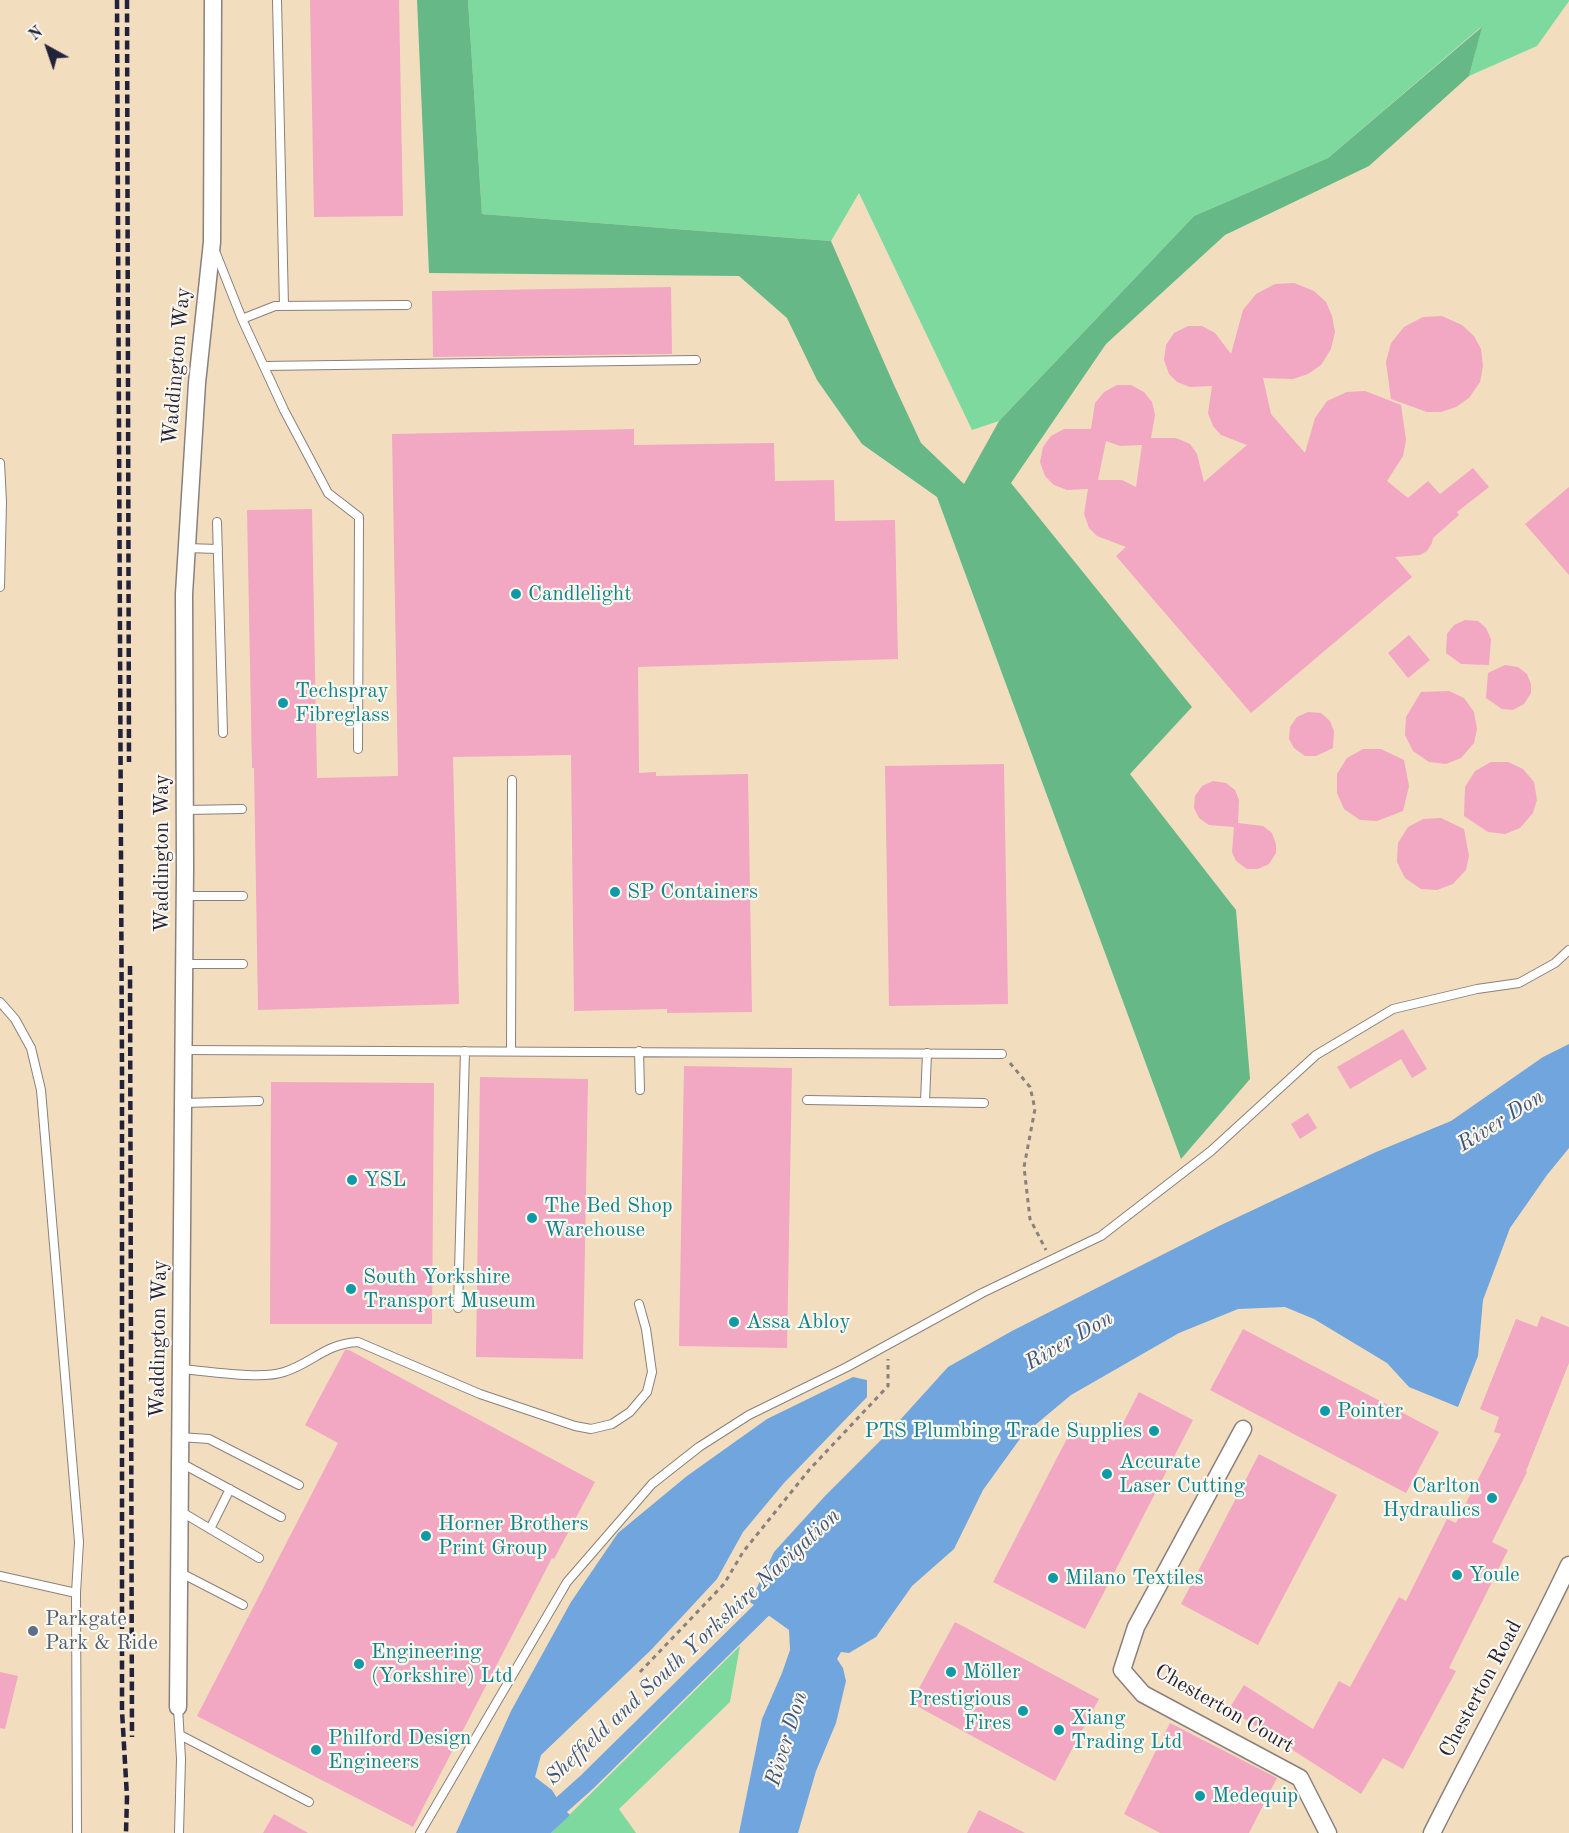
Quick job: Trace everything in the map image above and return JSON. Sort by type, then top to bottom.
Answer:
[{"type":"street","name":"Waddington Way","points":[[178,1707],[184,964],[184,594],[197,382],[212,242],[213,0]]},
{"type":"street","name":"Chesterton Court","points":[[1243,1429],[1136,1627],[1122,1670],[1143,1694],[1300,1778],[1328,1833]]},
{"type":"street","name":"Chesterton Road","points":[[1432,1833],[1569,1565]]},
{"type":"lane","points":[[278,0],[284,306]]},
{"type":"lane","points":[[212,242],[242,319],[284,410],[328,493],[359,518],[358,749]]},
{"type":"lane","points":[[242,319],[275,306],[407,305]]},
{"type":"lane","points":[[264,366],[696,360]]},
{"type":"lane","points":[[0,464],[2,502],[0,587]]},
{"type":"lane","points":[[217,522],[223,733]]},
{"type":"lane","points":[[186,548],[218,549]]},
{"type":"lane","points":[[511,1050],[512,780]]},
{"type":"lane","points":[[184,810],[242,809]]},
{"type":"lane","points":[[184,896],[243,896]]},
{"type":"lane","points":[[420,1833],[567,1582],[652,1484],[699,1447],[749,1415],[888,1345],[982,1293],[1101,1236],[1211,1151],[1316,1055],[1393,1009],[1477,989],[1519,983],[1555,963],[1569,950]]},
{"type":"lane","points":[[184,964],[243,964]]},
{"type":"lane","points":[[0,1002],[15,1019],[31,1048],[41,1090],[79,1542],[76,1593],[77,1833]]},
{"type":"lane","points":[[183,1050],[1002,1054]]},
{"type":"lane","points":[[458,1308],[465,1051]]},
{"type":"lane","points":[[639,1051],[640,1090]]},
{"type":"lane","points":[[925,1102],[927,1053]]},
{"type":"lane","points":[[807,1100],[984,1103]]},
{"type":"lane","points":[[183,1103],[259,1101]]},
{"type":"lane","points":[[181,1369],[270,1376],[285,1372],[342,1343],[358,1342],[480,1394],[575,1426],[591,1428],[612,1424],[630,1412],[646,1392],[652,1372],[646,1329],[639,1304]]},
{"type":"lane","points":[[180,1437],[209,1439],[299,1485]]},
{"type":"lane","points":[[180,1463],[281,1517]]},
{"type":"lane","points":[[210,1529],[230,1489]]},
{"type":"lane","points":[[180,1511],[259,1558]]},
{"type":"lane","points":[[179,1572],[243,1605]]},
{"type":"lane","points":[[0,1576],[76,1593]]},
{"type":"lane","points":[[178,1707],[181,1759],[179,1833]]},
{"type":"lane","points":[[180,1734],[309,1802]]},
{"type":"path","points":[[1002,1054],[1030,1087],[1035,1109],[1024,1167],[1030,1219],[1051,1260]]},
{"type":"path","points":[[640,1672],[724,1584],[743,1552],[809,1470],[888,1386],[888,1345]]},
{"type":"green space","points":[[417,0],[468,0],[482,214],[831,241],[921,443],[964,484],[999,421],[1194,216],[1328,158],[1482,27],[1469,76],[1369,166],[1225,235],[1106,344],[1011,483],[1192,707],[1130,774],[1236,910],[1250,1079],[1181,1159],[937,497],[862,444],[817,380],[787,318],[739,276],[429,273]]},
{"type":"green space","points":[[468,0],[1569,1],[1537,46],[1469,76],[1481,27],[1328,158],[1194,216],[999,421],[972,430],[859,193],[831,241],[482,214]]},
{"type":"green space","points":[[740,1646],[730,1702],[619,1809],[636,1833],[551,1833]]},
{"type":"water","name":"River Don","points":[[1569,1044],[1569,1148],[1510,1228],[1483,1300],[1478,1356],[1458,1407],[1409,1387],[1387,1363],[1314,1319],[1285,1307],[1238,1309],[1179,1333],[1071,1395],[1022,1436],[983,1490],[954,1549],[912,1586],[876,1637],[849,1653],[841,1652],[837,1659],[843,1668],[846,1681],[836,1723],[816,1771],[798,1833],[739,1833],[762,1719],[790,1650],[789,1630],[750,1602],[774,1552],[948,1367],[1012,1331],[1219,1226],[1376,1152],[1451,1121],[1543,1057]]},
{"type":"water","points":[[853,1377],[867,1380],[867,1397],[784,1483],[743,1532],[717,1579],[651,1650],[541,1755],[535,1777],[552,1790],[570,1815],[551,1833],[456,1833],[511,1711],[571,1602],[618,1533],[687,1476],[767,1419]]},
{"type":"building","points":[[310,0],[399,0],[403,216],[314,217]]},
{"type":"building","points":[[1294,283],[1314,291],[1326,302],[1335,332],[1331,349],[1321,365],[1308,374],[1293,379],[1263,378],[1271,414],[1305,453],[1315,418],[1327,401],[1347,392],[1365,391],[1401,405],[1406,440],[1403,456],[1387,481],[1408,498],[1428,481],[1440,494],[1473,468],[1489,487],[1457,512],[1459,515],[1433,538],[1427,551],[1420,555],[1395,557],[1412,577],[1251,713],[1116,556],[1126,547],[1097,536],[1089,528],[1084,514],[1088,489],[1067,490],[1054,485],[1045,476],[1040,462],[1043,447],[1051,436],[1064,429],[1091,429],[1095,403],[1104,392],[1117,385],[1131,385],[1144,392],[1152,402],[1155,415],[1151,438],[1176,438],[1190,444],[1197,454],[1204,482],[1247,445],[1221,435],[1213,426],[1208,413],[1212,386],[1190,387],[1177,382],[1169,374],[1164,360],[1166,345],[1174,333],[1188,326],[1202,326],[1215,333],[1231,354],[1243,310],[1256,294],[1275,284]],"holes":[[[1106,441],[1120,446],[1142,445],[1136,487],[1122,480],[1098,480]]]},
{"type":"building","points":[[671,287],[672,354],[433,357],[432,291]]},
{"type":"building","points":[[1442,316],[1462,325],[1474,336],[1481,349],[1483,366],[1480,382],[1469,398],[1456,407],[1441,412],[1427,412],[1391,399],[1386,362],[1391,343],[1404,327],[1423,317]]},
{"type":"building","points":[[634,429],[634,445],[774,443],[775,481],[834,480],[835,521],[895,520],[898,659],[638,667],[639,773],[656,772],[656,776],[748,774],[752,1012],[667,1013],[667,1009],[574,1011],[571,755],[453,757],[459,1004],[258,1010],[247,510],[312,509],[317,778],[398,776],[392,434]]},
{"type":"building","points":[[1569,487],[1569,575],[1525,524]]},
{"type":"building","points":[[1465,620],[1478,621],[1486,628],[1491,639],[1489,665],[1461,664],[1446,653],[1447,634],[1454,625]]},
{"type":"building","points":[[1409,635],[1430,660],[1408,678],[1388,653]]},
{"type":"building","points":[[1505,665],[1518,667],[1527,674],[1531,684],[1531,693],[1524,704],[1513,710],[1502,709],[1486,698],[1488,673]]},
{"type":"building","points":[[1449,691],[1464,698],[1474,712],[1477,729],[1474,743],[1461,758],[1446,764],[1429,762],[1413,751],[1405,735],[1406,717],[1421,692]]},
{"type":"building","points":[[1308,712],[1321,713],[1330,721],[1334,731],[1333,748],[1316,756],[1305,756],[1294,748],[1289,739],[1290,727],[1297,717]]},
{"type":"building","points":[[1363,749],[1381,749],[1404,760],[1409,786],[1403,811],[1377,821],[1360,820],[1344,809],[1337,793],[1337,774],[1347,758]]},
{"type":"building","points":[[1491,762],[1508,762],[1523,769],[1534,782],[1537,800],[1533,813],[1520,828],[1505,834],[1488,832],[1464,816],[1465,787],[1475,771]]},
{"type":"building","points":[[1004,764],[1008,1004],[889,1006],[885,766]]},
{"type":"building","points":[[1213,781],[1226,783],[1235,790],[1239,800],[1238,823],[1263,826],[1272,833],[1276,853],[1269,864],[1258,869],[1247,869],[1236,861],[1232,852],[1234,827],[1209,825],[1199,818],[1194,808],[1195,796],[1202,786]]},
{"type":"building","points":[[1441,818],[1464,829],[1469,856],[1466,870],[1453,884],[1437,890],[1421,889],[1405,878],[1397,862],[1398,843],[1408,827],[1423,819]]},
{"type":"building","points":[[1403,1029],[1427,1069],[1412,1078],[1401,1059],[1350,1089],[1337,1067]]},
{"type":"building","points":[[684,1066],[792,1068],[787,1348],[679,1346]]},
{"type":"building","name":"The Bed Shop Warehouse","points":[[480,1077],[588,1079],[583,1359],[476,1357]]},
{"type":"building","points":[[271,1082],[434,1083],[432,1324],[270,1324]]},
{"type":"building","points":[[1308,1113],[1317,1128],[1300,1139],[1291,1124]]},
{"type":"building","points":[[1541,1316],[1569,1327],[1569,1363],[1527,1472],[1492,1542],[1508,1550],[1449,1668],[1456,1671],[1403,1769],[1383,1758],[1361,1794],[1229,1709],[1244,1685],[1313,1729],[1339,1681],[1350,1687],[1399,1597],[1406,1601],[1447,1519],[1456,1523],[1501,1434],[1494,1432],[1499,1417],[1480,1409],[1516,1319],[1537,1327]]},
{"type":"building","name":"Pointer","points":[[1243,1329],[1439,1432],[1406,1493],[1210,1390]]},
{"type":"building","points":[[345,1350],[349,1350],[595,1482],[554,1559],[552,1558],[413,1827],[197,1716],[338,1443],[305,1425]]},
{"type":"building","points":[[1139,1392],[1193,1420],[1085,1629],[993,1582],[1076,1421],[1114,1441]]},
{"type":"building","points":[[1259,1454],[1337,1495],[1258,1645],[1181,1604]]},
{"type":"building","points":[[955,1622],[1099,1699],[1055,1781],[911,1703]]},
{"type":"building","points":[[0,1672],[18,1676],[5,1729],[0,1728]]},
{"type":"building","name":"Medequip","points":[[1170,1723],[1277,1778],[1249,1833],[1160,1833],[1124,1814]]},
{"type":"building","points":[[979,1810],[1025,1833],[967,1833]]},
{"type":"building","points":[[274,1814],[308,1833],[263,1833]]},
{"type":"waterway","name":"Sheffield and South Yorkshire Navigation","points":[[530,1833],[587,1782],[779,1593]]},
{"type":"railway","points":[[117,0],[122,1068],[122,1711],[127,1797],[126,1833]]},
{"type":"railway","points":[[127,0],[129,762]]},
{"type":"railway","points":[[130,966],[132,1737]]},
{"type":"place","name":"Candlelight","points":[[516,594]]},
{"type":"place","name":"Techspray Fibreglass","points":[[283,703]]},
{"type":"place","name":"SP Containers","points":[[615,892]]},
{"type":"place","name":"YSL","points":[[352,1180]]},
{"type":"place","name":"The Bed Shop Warehouse","points":[[532,1218]]},
{"type":"place","name":"South Yorkshire Transport Museum","points":[[351,1289]]},
{"type":"place","name":"Assa Abloy","points":[[734,1322]]},
{"type":"place","name":"Pointer","points":[[1325,1411]]},
{"type":"place","name":"PTS Plumbing Trade Supplies","points":[[1154,1431]]},
{"type":"place","name":"Accurate Laser Cutting","points":[[1107,1474]]},
{"type":"place","name":"Carlton Hydraulics","points":[[1492,1498]]},
{"type":"place","name":"Horner Brothers Print Group","points":[[426,1536]]},
{"type":"place","name":"Youle","points":[[1457,1575]]},
{"type":"place","name":"Milano Textiles","points":[[1053,1578]]},
{"type":"place","name":"Parkgate Park & Ride","points":[[33,1631]]},
{"type":"place","name":"Engineering (Yorkshire) Ltd","points":[[359,1664]]},
{"type":"place","name":"Möller","points":[[951,1672]]},
{"type":"place","name":"Prestigious Fires","points":[[1023,1711]]},
{"type":"place","name":"Xiang Trading Ltd","points":[[1059,1730]]},
{"type":"place","name":"Philford Design Engineers","points":[[316,1750]]},
{"type":"place","name":"Medequip","points":[[1200,1796]]}]
